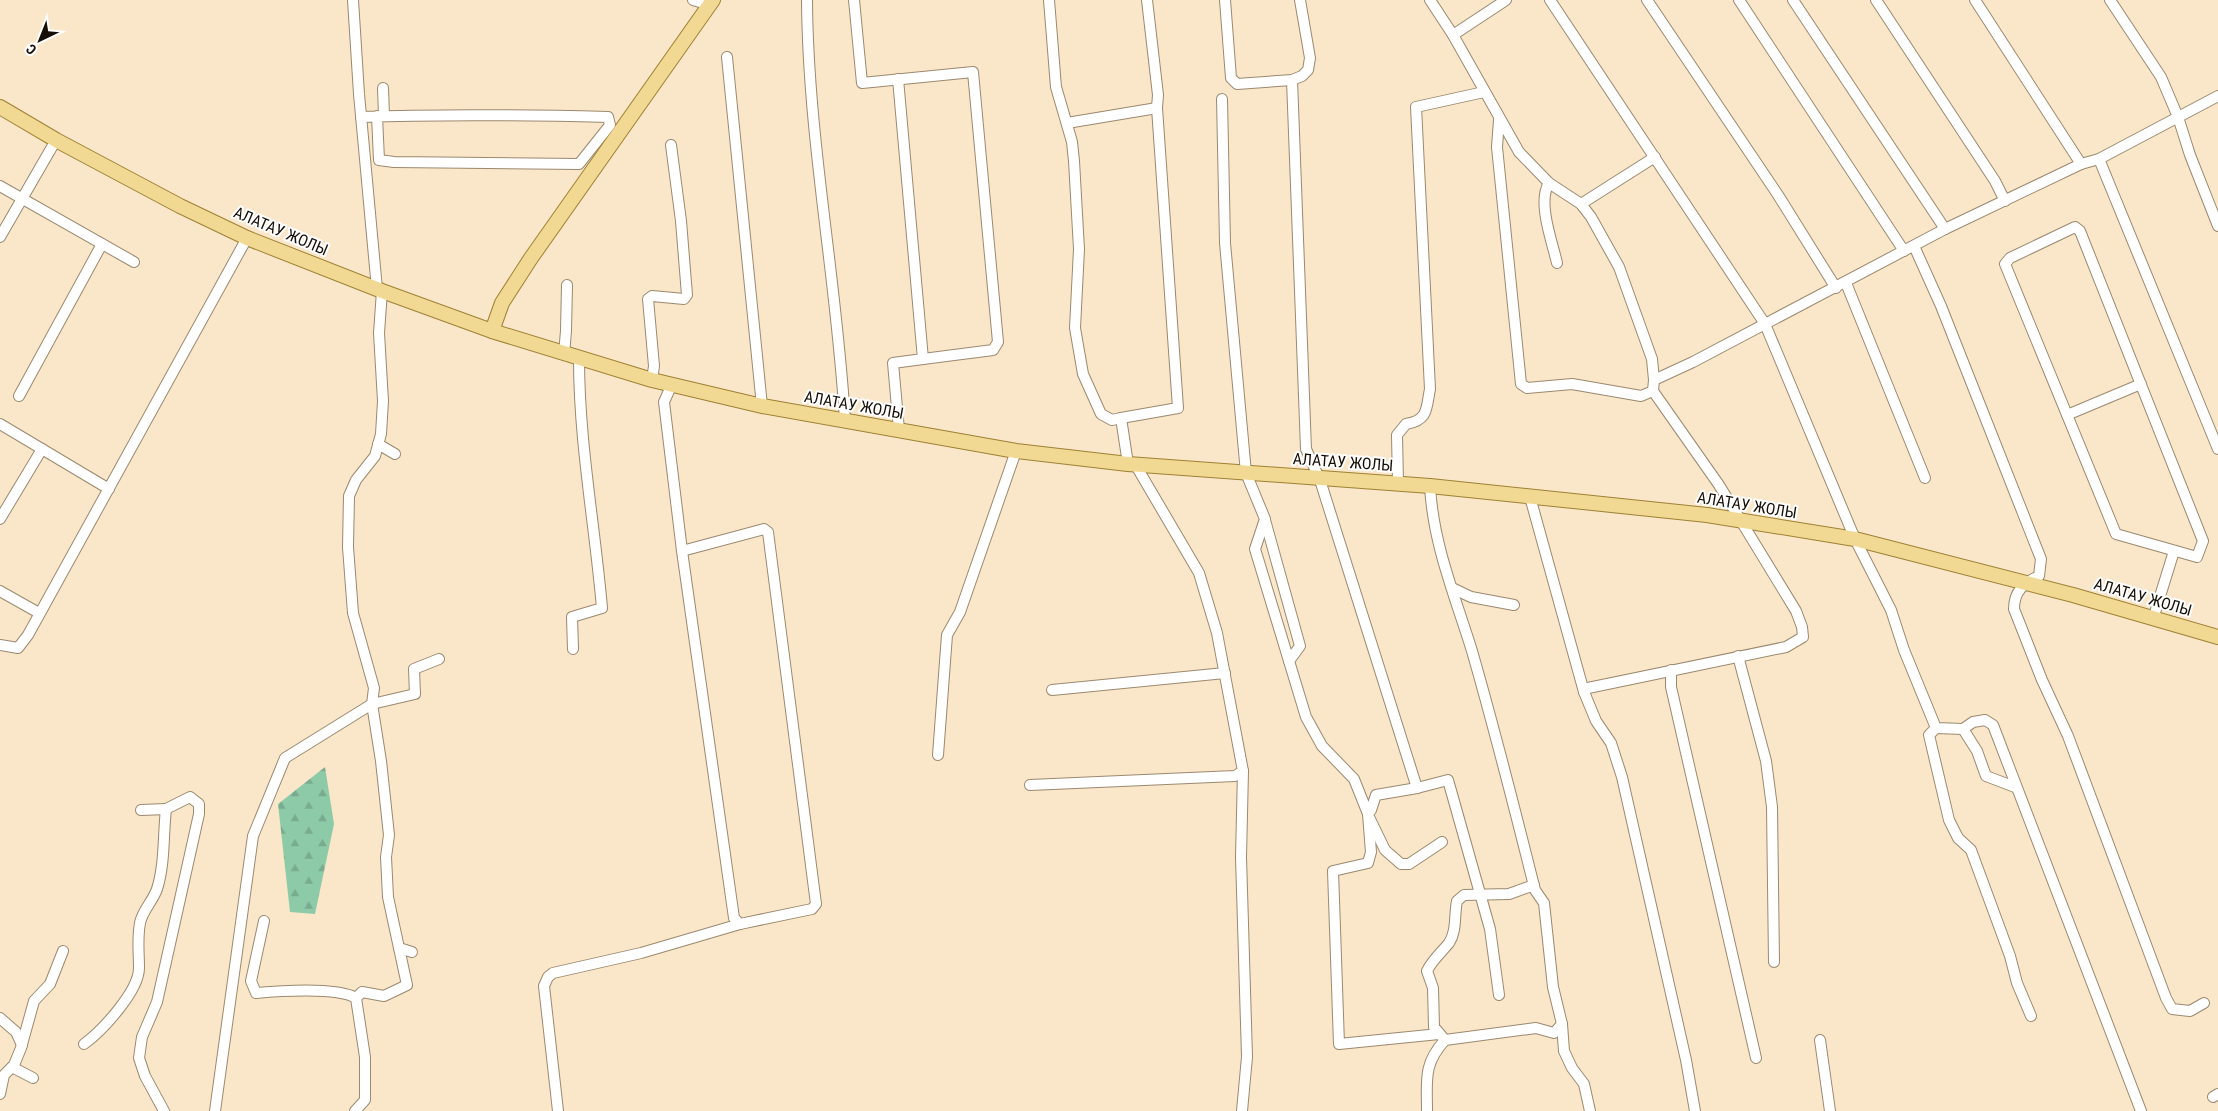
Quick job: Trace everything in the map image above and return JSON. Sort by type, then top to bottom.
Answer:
[{"type":"main road","points":[[492,331],[502,303],[531,258],[712,3]]},
{"type":"main road","name":"АЛАТАУ ЖОЛЫ","points":[[0,107],[56,140],[180,206],[247,238],[379,290],[492,331],[652,380],[762,406],[1016,451],[1135,464],[1320,480],[1430,486],[1706,515],[1855,539],[2025,583],[2218,637]]},
{"type":"street","points":[[353,0],[361,117],[379,290],[379,333],[383,401],[375,456],[356,480],[349,496],[348,547],[353,613],[374,688],[372,704],[381,761],[389,836],[386,857],[388,898],[407,985],[384,996],[362,992],[356,998]]},
{"type":"street","points":[[693,0],[712,3]]},
{"type":"street","points":[[807,0],[812,106],[841,352],[845,421]]},
{"type":"street","points":[[854,0],[862,83],[974,72],[998,342],[993,350],[893,363],[899,430]]},
{"type":"street","points":[[1049,0],[1056,87],[1067,123],[1074,161],[1079,249],[1074,328],[1083,374],[1100,414],[1112,420],[1178,408],[1157,108],[1158,95],[1147,0]]},
{"type":"street","points":[[1225,0],[1232,78],[1236,84],[1292,80],[1302,76],[1308,70],[1310,58],[1300,0]]},
{"type":"street","points":[[1430,0],[1453,36],[1519,152],[1549,183],[1581,204],[1619,267],[1652,359],[1653,391],[1742,522],[1796,611],[1802,627],[1803,638],[1786,647],[1588,688],[1584,692]]},
{"type":"street","points":[[1453,36],[1506,0]]},
{"type":"street","points":[[1550,0],[1765,324],[1855,539],[1891,610],[1904,650],[1936,728]]},
{"type":"street","points":[[1647,0],[1778,196],[1841,285],[1925,478]]},
{"type":"street","points":[[1739,0],[1904,251]]},
{"type":"street","points":[[1793,0],[1945,229]]},
{"type":"street","points":[[1876,0],[1995,181],[2005,201]]},
{"type":"street","points":[[1975,0],[2081,164]]},
{"type":"street","points":[[2110,0],[2160,77],[2178,117],[2190,155],[2218,226]]},
{"type":"street","points":[[727,57],[762,406]]},
{"type":"street","points":[[898,79],[923,359]]},
{"type":"street","points":[[1292,80],[1306,449],[1320,480],[1417,788]]},
{"type":"street","points":[[361,117],[381,116],[608,116],[610,125],[579,164],[394,162],[380,160],[381,116],[383,88]]},
{"type":"street","points":[[1398,484],[1397,435],[1406,424],[1416,422],[1425,414],[1430,389],[1416,107],[1484,92]]},
{"type":"street","points":[[1654,380],[1841,285],[1945,229],[2081,164],[2099,159],[2218,96]]},
{"type":"street","points":[[1222,99],[1225,243],[1252,473],[1300,646],[1289,661]]},
{"type":"street","points":[[1067,123],[1157,108]]},
{"type":"street","points":[[1499,119],[1497,148],[1521,384],[1527,388],[1572,384],[1641,396],[1653,391]]},
{"type":"street","points":[[0,237],[56,140]]},
{"type":"street","points":[[652,380],[654,366],[648,299],[652,296],[684,299],[687,295],[681,222],[671,145]]},
{"type":"street","points":[[1581,204],[1655,157]]},
{"type":"street","points":[[2099,159],[2218,449]]},
{"type":"street","points":[[1549,183],[1544,191],[1544,205],[1557,263]]},
{"type":"street","points":[[0,186],[134,262]]},
{"type":"street","points":[[2075,227],[2080,231],[2141,384],[2203,541],[2197,557],[2116,534],[2005,264],[2010,258],[2075,227]]},
{"type":"street","points":[[0,645],[18,648],[28,635],[247,238]]},
{"type":"street","points":[[19,396],[102,244]]},
{"type":"street","points":[[1914,246],[1941,306],[2040,559],[2039,576],[2025,583],[2014,599],[2014,609],[2042,680],[2068,736],[2166,998],[2172,1009],[2190,1011],[2204,1003]]},
{"type":"street","points":[[564,354],[566,285]]},
{"type":"street","points":[[573,649],[572,617],[602,608],[600,573],[582,429],[579,359]]},
{"type":"street","points":[[672,384],[664,402],[682,551],[734,918],[740,924]]},
{"type":"street","points":[[2067,416],[2141,384]]},
{"type":"street","points":[[1121,418],[1135,464],[1199,573],[1217,633],[1243,771],[1241,857],[1247,1057],[1242,1111]]},
{"type":"street","points":[[0,424],[109,489]]},
{"type":"street","points":[[378,444],[395,454]]},
{"type":"street","points":[[0,519],[42,449]]},
{"type":"street","points":[[938,755],[947,635],[960,612],[1016,451]]},
{"type":"street","points":[[1430,486],[1432,516],[1502,757],[1534,885],[1544,903],[1554,987],[1562,1024],[1564,1050],[1572,1068],[1584,1084],[1590,1111]]},
{"type":"street","points":[[1530,497],[1584,692],[1596,721],[1611,743],[1622,777],[1686,1060],[1695,1111]]},
{"type":"street","points":[[1265,519],[1255,550],[1306,717],[1322,746],[1354,778],[1385,850],[1401,864],[1409,864],[1442,842]]},
{"type":"street","points":[[558,1111],[544,986],[553,973],[641,952],[740,924],[812,909],[816,904],[769,536],[764,528],[682,551]]},
{"type":"street","points":[[2153,618],[2174,551]]},
{"type":"street","points":[[1452,588],[1471,597],[1514,605]]},
{"type":"street","points":[[0,591],[39,613]]},
{"type":"street","points":[[1738,656],[1766,761],[1772,807],[1774,962]]},
{"type":"street","points":[[215,1111],[253,836],[285,758],[372,704],[415,694],[414,669],[439,659]]},
{"type":"street","points":[[1671,670],[1671,688],[1756,1058]]},
{"type":"street","points":[[1052,690],[1225,673]]},
{"type":"street","points":[[2031,1016],[2016,983],[2010,956],[1971,850],[1958,838],[1949,820],[1929,735],[1936,728],[1963,729],[1973,722],[1985,720],[1993,725],[2141,1111]]},
{"type":"street","points":[[1963,729],[1977,751],[1986,776],[2016,787]]},
{"type":"street","points":[[1030,784],[1236,776],[1243,771]]},
{"type":"street","points":[[1499,996],[1490,929],[1448,780],[1417,788],[1376,795],[1368,814],[1371,852],[1368,863],[1333,871],[1339,1044],[1536,1028],[1554,1033],[1562,1024]]},
{"type":"street","points":[[141,810],[166,810],[190,797],[199,804],[199,814],[171,943],[157,1002],[142,1037],[139,1058],[145,1076],[164,1111]]},
{"type":"street","points":[[84,1044],[127,998],[133,988],[139,970],[137,952],[140,921],[156,890],[161,868],[166,810]]},
{"type":"street","points":[[1442,1037],[1434,1027],[1433,988],[1427,971],[1436,955],[1449,942],[1456,924],[1457,901],[1464,895],[1509,894],[1534,885]]},
{"type":"street","points":[[264,921],[251,981],[256,992],[282,990],[329,992],[348,994],[356,998]]},
{"type":"street","points":[[398,948],[412,952]]},
{"type":"street","points":[[0,1094],[4,1075],[12,1068],[22,1044],[34,1002],[50,984],[63,951]]},
{"type":"street","points":[[355,1111],[364,1100],[365,1056],[356,998]]},
{"type":"street","points":[[0,1018],[16,1032],[22,1044]]},
{"type":"street","points":[[1427,1111],[1427,1076],[1433,1054],[1442,1037]]},
{"type":"street","points":[[1820,1040],[1830,1111]]},
{"type":"street","points":[[12,1068],[33,1078]]},
{"type":"green space","points":[[325,767],[334,824],[315,914],[290,912],[278,804]]}]
